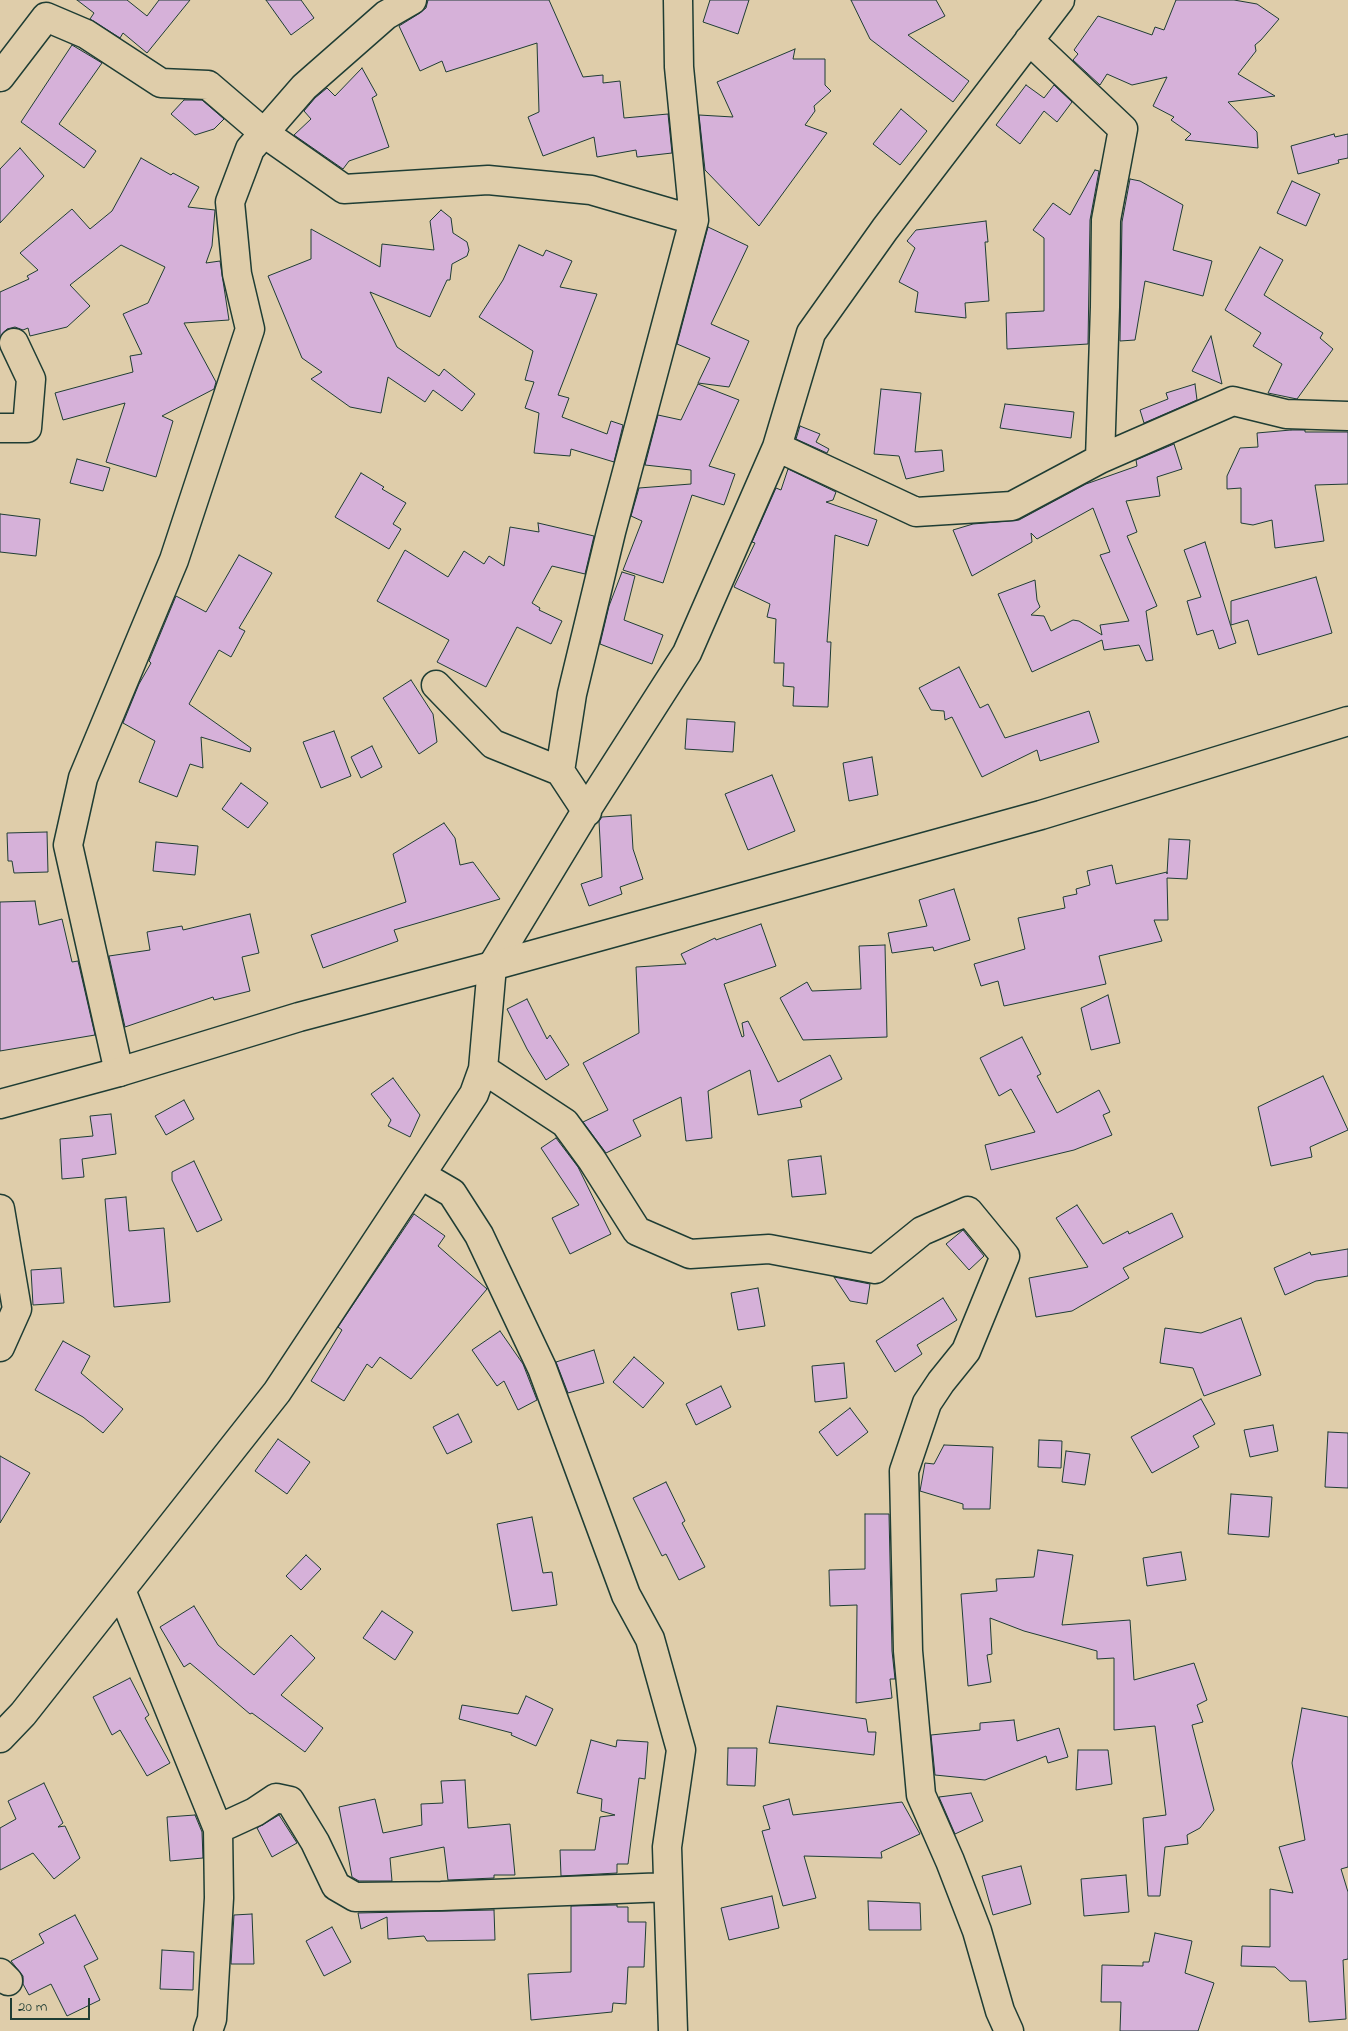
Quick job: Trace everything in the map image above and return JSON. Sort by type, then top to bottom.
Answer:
[{"type":"street","points":[[119,1072],[68,845],[83,778],[174,560],[250,328],[236,274],[230,202],[250,149],[304,87],[386,15],[412,0]]},
{"type":"street","points":[[560,771],[572,694],[611,532],[694,220],[679,67],[678,0]]},
{"type":"street","points":[[0,1738],[23,1714],[277,1392],[474,1094],[483,1070],[492,966],[687,653],[777,447],[811,333],[885,229],[1060,0]]},
{"type":"street","points":[[0,77],[51,8],[161,84],[208,85],[264,133],[344,188],[488,180],[591,190],[694,220]]},
{"type":"street","points":[[1029,40],[1123,129],[1106,220],[1100,459]]},
{"type":"street","points":[[0,428],[27,428],[31,379],[14,343]]},
{"type":"street","points":[[777,447],[916,512],[1012,506],[1100,459],[1233,401],[1286,414],[1348,416]]},
{"type":"street","points":[[436,685],[493,744],[560,771],[587,812]]},
{"type":"street","points":[[0,1104],[119,1072],[299,1017],[1041,815],[1348,721]]},
{"type":"street","points":[[483,1070],[565,1123],[592,1160],[637,1231],[690,1254],[769,1249],[875,1269],[922,1231],[968,1211],[1005,1256],[966,1352],[941,1382],[927,1403],[904,1471],[908,1651],[921,1795],[950,1861],[977,1931],[1000,2011],[1009,2031]]},
{"type":"street","points":[[421,1175],[452,1193],[479,1235],[542,1368],[626,1595],[650,1639],[681,1750],[666,1847],[673,2031]]},
{"type":"street","points":[[0,1209],[17,1309],[0,1347]]},
{"type":"street","points":[[121,1590],[218,1829],[219,1898],[212,2019],[208,2031]]},
{"type":"street","points":[[218,1829],[255,1812],[276,1798],[290,1801],[315,1842],[336,1886],[355,1897],[441,1896],[668,1886]]},
{"type":"building","points":[[77,0],[127,0],[147,16],[159,0],[190,0],[147,53],[123,33],[120,38],[90,19],[94,13]]},
{"type":"building","points":[[266,0],[301,0],[314,18],[291,35]]},
{"type":"building","points":[[428,0],[549,0],[583,77],[603,75],[603,83],[620,81],[624,118],[668,114],[672,153],[637,157],[636,150],[597,157],[594,137],[543,156],[528,117],[539,112],[537,43],[446,72],[442,61],[420,71],[399,26],[426,8]]},
{"type":"building","points":[[710,0],[749,0],[738,34],[703,22]]},
{"type":"building","points":[[851,0],[936,0],[945,16],[908,35],[969,81],[953,102],[870,39]]},
{"type":"building","points":[[1176,0],[1234,0],[1257,4],[1279,19],[1255,45],[1256,51],[1238,74],[1275,96],[1228,102],[1257,132],[1258,148],[1185,140],[1191,134],[1171,120],[1174,117],[1153,106],[1167,77],[1132,85],[1107,74],[1100,85],[1073,60],[1078,54],[1074,50],[1098,16],[1152,35],[1155,27],[1164,30]]},
{"type":"building","points":[[72,45],[102,63],[59,124],[96,151],[84,168],[21,122]]},
{"type":"building","points":[[795,49],[793,59],[825,59],[825,85],[831,91],[814,106],[815,111],[805,125],[827,133],[759,226],[705,170],[699,115],[733,117],[717,82]]},
{"type":"building","points":[[362,68],[377,95],[372,98],[389,147],[349,161],[343,169],[294,135],[311,119],[304,111],[315,98],[327,88],[335,96]]},
{"type":"building","points":[[1026,85],[1044,98],[1054,85],[1072,102],[1057,122],[1044,111],[1020,144],[996,125]]},
{"type":"building","points":[[184,100],[202,100],[224,119],[214,129],[195,135],[171,114]]},
{"type":"building","points":[[901,109],[927,131],[900,165],[873,144]]},
{"type":"building","points":[[1334,134],[1335,137],[1348,134],[1348,158],[1338,160],[1339,163],[1298,174],[1291,146]]},
{"type":"building","points":[[20,148],[44,176],[0,223],[0,169]]},
{"type":"building","points":[[141,158],[171,175],[173,173],[199,187],[188,207],[215,210],[212,246],[206,263],[220,261],[229,320],[184,323],[216,382],[214,389],[162,416],[173,421],[156,477],[106,462],[125,403],[63,420],[55,393],[133,372],[130,356],[142,354],[123,314],[148,303],[165,267],[121,245],[70,285],[90,306],[67,327],[30,336],[28,328],[23,330],[15,327],[7,329],[0,337],[0,292],[29,279],[27,276],[38,270],[20,253],[72,209],[90,229],[112,211]]},
{"type":"building","points":[[1095,170],[1099,171],[1090,220],[1088,344],[1007,349],[1006,313],[1044,311],[1044,238],[1033,230],[1053,203],[1070,215]]},
{"type":"building","points":[[1130,179],[1140,181],[1183,205],[1173,250],[1212,261],[1203,296],[1145,281],[1135,340],[1120,341],[1122,222]]},
{"type":"building","points":[[1292,181],[1320,194],[1306,226],[1277,213]]},
{"type":"building","points":[[441,210],[451,218],[453,233],[467,242],[469,250],[467,256],[452,264],[450,280],[447,280],[430,317],[370,292],[397,347],[439,376],[444,369],[475,394],[462,411],[433,390],[425,402],[388,377],[381,413],[350,407],[311,379],[322,372],[302,358],[268,276],[311,259],[311,229],[380,267],[382,244],[434,250],[430,221]]},
{"type":"building","points":[[986,221],[988,242],[985,242],[989,301],[965,303],[966,318],[915,312],[918,292],[899,282],[915,248],[907,241],[916,230]]},
{"type":"building","points":[[708,227],[748,246],[711,324],[749,341],[729,387],[698,383],[710,358],[677,344]]},
{"type":"building","points":[[519,245],[543,256],[546,250],[572,261],[560,287],[597,294],[558,395],[569,398],[562,417],[607,434],[611,421],[623,425],[614,462],[571,449],[570,456],[534,453],[539,413],[525,408],[534,382],[525,380],[533,351],[479,317],[503,280]]},
{"type":"building","points":[[1260,247],[1283,260],[1264,295],[1323,333],[1320,338],[1333,349],[1297,399],[1268,393],[1282,364],[1253,346],[1261,333],[1225,310]]},
{"type":"building","points":[[1211,336],[1222,384],[1192,371]]},
{"type":"building","points":[[698,384],[739,400],[709,466],[735,474],[724,505],[692,495],[663,583],[623,570],[642,521],[631,516],[639,488],[691,484],[691,470],[645,465],[658,415],[681,420]]},
{"type":"building","points":[[1195,384],[1197,400],[1144,423],[1140,410],[1168,399],[1166,393]]},
{"type":"building","points":[[881,389],[921,393],[915,452],[942,450],[944,471],[906,479],[899,456],[874,454]]},
{"type":"building","points":[[1005,404],[1074,412],[1071,438],[1000,428]]},
{"type":"building","points":[[800,426],[820,434],[816,442],[829,449],[827,453],[796,439]]},
{"type":"building","points":[[1305,430],[1305,432],[1348,432],[1348,484],[1315,485],[1324,541],[1275,548],[1272,520],[1253,525],[1241,523],[1241,488],[1227,489],[1227,476],[1240,448],[1258,447],[1257,433]]},
{"type":"building","points":[[1174,444],[1182,469],[1157,477],[1160,496],[1126,501],[1137,532],[1127,536],[1157,606],[1146,611],[1153,660],[1146,661],[1139,645],[1104,650],[1102,640],[1032,672],[998,594],[1035,580],[1037,600],[1040,607],[1031,615],[1044,616],[1051,631],[1073,620],[1079,621],[1102,635],[1100,625],[1129,621],[1100,555],[1110,552],[1093,508],[1037,539],[1031,533],[1032,542],[972,576],[953,530],[973,524],[1019,520],[1086,484],[1137,466],[1136,460]]},
{"type":"building","points":[[77,459],[110,468],[103,491],[70,483]]},
{"type":"building","points":[[788,469],[836,492],[833,500],[826,502],[877,520],[868,546],[835,535],[827,642],[831,642],[828,707],[793,706],[794,687],[783,686],[784,663],[774,663],[776,619],[767,617],[770,604],[734,587],[755,543],[752,542],[776,488],[781,490]]},
{"type":"building","points":[[361,473],[384,487],[382,489],[406,503],[393,524],[401,529],[389,549],[335,517]]},
{"type":"building","points":[[0,514],[40,519],[36,556],[0,552]]},
{"type":"building","points":[[538,523],[594,536],[585,574],[552,566],[532,603],[540,608],[539,610],[562,621],[551,644],[517,627],[486,687],[437,662],[449,640],[377,601],[405,550],[448,577],[464,551],[484,564],[489,556],[504,566],[510,527],[539,532]]},
{"type":"building","points":[[1205,542],[1236,643],[1219,649],[1213,630],[1197,635],[1187,601],[1201,597],[1184,550]]},
{"type":"building","points":[[239,555],[272,573],[239,628],[245,631],[231,657],[219,650],[189,704],[251,748],[250,752],[201,737],[203,768],[190,764],[177,797],[139,782],[155,741],[123,723],[139,684],[151,663],[149,661],[176,596],[206,612]]},
{"type":"building","points":[[622,572],[635,576],[624,620],[663,635],[652,664],[600,644],[609,606]]},
{"type":"building","points":[[1316,577],[1332,633],[1258,655],[1248,620],[1231,625],[1231,601]]},
{"type":"building","points":[[959,667],[980,708],[988,704],[1005,738],[1089,711],[1099,742],[1040,761],[1037,750],[982,777],[952,717],[945,720],[944,711],[931,710],[919,688]]},
{"type":"building","points":[[411,680],[433,714],[437,742],[419,754],[383,698]]},
{"type":"building","points":[[687,719],[735,722],[733,752],[685,749]]},
{"type":"building","points":[[334,731],[351,776],[321,788],[303,742]]},
{"type":"building","points":[[372,746],[382,767],[361,778],[351,757]]},
{"type":"building","points":[[872,757],[878,795],[849,801],[843,763]]},
{"type":"building","points":[[772,775],[795,831],[748,850],[725,794]]},
{"type":"building","points":[[241,783],[268,803],[248,828],[222,809]]},
{"type":"building","points":[[631,815],[633,849],[643,879],[620,887],[622,894],[589,906],[581,884],[602,877],[599,821],[602,817]]},
{"type":"building","points":[[444,823],[455,838],[460,865],[473,862],[500,899],[394,930],[398,941],[323,968],[311,935],[406,902],[393,854]]},
{"type":"building","points":[[47,832],[48,872],[14,873],[12,861],[8,861],[7,833]]},
{"type":"building","points":[[1169,839],[1190,840],[1187,879],[1167,878],[1168,920],[1154,920],[1162,941],[1099,956],[1106,984],[1004,1006],[998,981],[981,986],[974,964],[1025,949],[1018,918],[1065,908],[1063,897],[1077,894],[1076,889],[1090,885],[1087,871],[1112,865],[1116,884],[1167,872],[1167,874]]},
{"type":"building","points":[[156,842],[198,846],[195,875],[153,871]]},
{"type":"building","points":[[954,889],[970,940],[934,951],[933,947],[892,953],[888,933],[927,926],[919,900]]},
{"type":"building","points":[[35,901],[39,925],[62,919],[72,962],[78,961],[95,1035],[0,1051],[0,902]]},
{"type":"building","points":[[250,914],[259,953],[242,957],[250,991],[214,1000],[213,997],[125,1027],[109,956],[150,950],[147,932],[182,926],[183,930]]},
{"type":"building","points":[[761,924],[776,966],[724,984],[742,1037],[744,1036],[742,1023],[748,1021],[778,1082],[830,1055],[842,1079],[800,1100],[802,1107],[758,1115],[750,1070],[708,1091],[712,1138],[686,1141],[681,1097],[633,1120],[641,1136],[606,1153],[583,1122],[608,1110],[583,1063],[639,1033],[636,967],[686,964],[681,954],[715,938],[716,940]]},
{"type":"building","points":[[885,945],[887,1037],[803,1040],[780,998],[807,982],[812,991],[861,989],[859,946]]},
{"type":"building","points":[[1108,995],[1120,1043],[1091,1050],[1081,1008]]},
{"type":"building","points":[[527,999],[547,1039],[550,1035],[569,1065],[546,1080],[527,1049],[507,1009]]},
{"type":"building","points":[[1022,1037],[1041,1074],[1037,1076],[1057,1113],[1099,1090],[1110,1112],[1103,1115],[1112,1135],[1074,1150],[991,1170],[985,1145],[1035,1132],[1011,1089],[999,1096],[980,1058]]},
{"type":"building","points":[[1323,1076],[1348,1130],[1310,1147],[1312,1157],[1271,1166],[1258,1107]]},
{"type":"building","points":[[393,1078],[420,1115],[410,1137],[388,1126],[391,1120],[371,1094]]},
{"type":"building","points":[[184,1100],[194,1119],[166,1135],[155,1116]]},
{"type":"building","points":[[111,1114],[116,1154],[82,1159],[84,1177],[62,1179],[60,1139],[93,1136],[90,1116]]},
{"type":"building","points":[[556,1138],[578,1167],[611,1234],[570,1254],[552,1218],[579,1205],[541,1148]]},
{"type":"building","points":[[821,1156],[826,1194],[792,1197],[788,1160]]},
{"type":"building","points":[[194,1161],[222,1220],[197,1232],[172,1180],[172,1172]]},
{"type":"building","points":[[126,1197],[129,1231],[164,1228],[170,1302],[114,1307],[105,1199]]},
{"type":"building","points":[[1077,1205],[1103,1244],[1128,1231],[1129,1234],[1172,1213],[1183,1237],[1123,1268],[1129,1278],[1072,1311],[1036,1317],[1029,1278],[1088,1267],[1056,1218]]},
{"type":"building","points":[[414,1214],[445,1236],[438,1246],[487,1289],[411,1379],[380,1357],[372,1368],[367,1364],[344,1401],[311,1381],[342,1330],[338,1327]]},
{"type":"building","points":[[963,1230],[984,1256],[969,1270],[946,1244]]},
{"type":"building","points":[[1348,1249],[1348,1276],[1316,1281],[1285,1295],[1274,1268],[1310,1252],[1311,1255]]},
{"type":"building","points":[[61,1268],[64,1303],[33,1305],[31,1270]]},
{"type":"building","points":[[834,1277],[870,1284],[867,1304],[850,1301]]},
{"type":"building","points":[[758,1288],[765,1326],[738,1330],[731,1293]]},
{"type":"building","points":[[943,1298],[957,1320],[917,1345],[922,1354],[895,1372],[876,1341]]},
{"type":"building","points":[[1241,1318],[1261,1375],[1204,1396],[1193,1368],[1160,1363],[1165,1328],[1201,1333]]},
{"type":"building","points":[[500,1331],[523,1364],[537,1400],[518,1410],[504,1381],[497,1386],[472,1350]]},
{"type":"building","points":[[63,1341],[90,1356],[81,1373],[123,1409],[103,1433],[83,1417],[35,1390]]},
{"type":"building","points":[[594,1350],[604,1383],[568,1393],[556,1362]]},
{"type":"building","points":[[634,1357],[664,1383],[643,1408],[613,1382]]},
{"type":"building","points":[[844,1363],[847,1398],[815,1402],[812,1366]]},
{"type":"building","points":[[721,1386],[731,1407],[696,1425],[686,1404]]},
{"type":"building","points":[[1201,1399],[1215,1424],[1193,1436],[1199,1447],[1152,1473],[1131,1437]]},
{"type":"building","points":[[850,1408],[868,1432],[837,1456],[819,1432]]},
{"type":"building","points":[[458,1414],[472,1442],[447,1454],[433,1427]]},
{"type":"building","points":[[1273,1425],[1278,1451],[1250,1457],[1244,1430]]},
{"type":"building","points":[[1328,1432],[1348,1433],[1348,1488],[1325,1487]]},
{"type":"building","points":[[278,1439],[310,1462],[287,1494],[255,1471]]},
{"type":"building","points":[[1039,1440],[1062,1441],[1061,1468],[1038,1467]]},
{"type":"building","points":[[944,1445],[993,1447],[990,1509],[963,1509],[963,1504],[920,1491],[925,1463],[934,1464]]},
{"type":"building","points":[[1066,1451],[1090,1454],[1085,1485],[1062,1482]]},
{"type":"building","points":[[0,1456],[30,1473],[0,1523]]},
{"type":"building","points":[[666,1482],[685,1521],[682,1523],[705,1567],[679,1580],[666,1554],[662,1556],[633,1498]]},
{"type":"building","points":[[1231,1494],[1272,1497],[1269,1537],[1228,1534]]},
{"type":"building","points":[[865,1514],[889,1514],[892,1651],[895,1679],[890,1679],[892,1698],[856,1703],[857,1605],[830,1606],[829,1570],[865,1569]]},
{"type":"building","points":[[532,1517],[543,1573],[552,1572],[557,1605],[512,1611],[497,1524]]},
{"type":"building","points":[[1038,1550],[1073,1555],[1062,1625],[1130,1620],[1134,1680],[1194,1663],[1207,1700],[1197,1705],[1203,1722],[1192,1725],[1214,1810],[1200,1828],[1187,1835],[1188,1844],[1165,1847],[1160,1896],[1148,1896],[1143,1818],[1166,1815],[1155,1726],[1114,1730],[1114,1658],[1097,1659],[1097,1651],[1024,1631],[990,1618],[992,1654],[987,1655],[991,1682],[968,1686],[961,1594],[997,1591],[996,1579],[1034,1577]]},
{"type":"building","points":[[1181,1552],[1186,1580],[1147,1586],[1143,1558]]},
{"type":"building","points":[[306,1555],[321,1569],[301,1590],[286,1576]]},
{"type":"building","points":[[194,1606],[218,1645],[254,1675],[291,1635],[315,1658],[281,1695],[323,1728],[305,1752],[252,1713],[250,1714],[190,1663],[184,1667],[160,1627]]},
{"type":"building","points":[[382,1611],[413,1632],[395,1660],[363,1638]]},
{"type":"building","points":[[130,1678],[149,1715],[145,1718],[170,1763],[147,1776],[120,1730],[112,1735],[93,1697]]},
{"type":"building","points":[[526,1696],[553,1709],[536,1746],[511,1735],[512,1733],[459,1719],[462,1705],[518,1714]]},
{"type":"building","points":[[777,1706],[866,1719],[868,1732],[876,1732],[874,1755],[769,1743]]},
{"type":"building","points":[[1302,1708],[1348,1717],[1348,1867],[1341,1869],[1348,1892],[1348,1959],[1343,1960],[1346,2019],[1309,2022],[1306,1981],[1290,1981],[1275,1967],[1241,1966],[1242,1946],[1270,1947],[1270,1889],[1293,1893],[1279,1847],[1305,1840],[1292,1763]]},
{"type":"building","points":[[1014,1720],[1017,1741],[1059,1728],[1068,1757],[1048,1763],[1046,1756],[985,1780],[935,1775],[931,1735],[980,1730],[980,1723]]},
{"type":"building","points":[[591,1740],[616,1747],[617,1740],[648,1742],[645,1779],[639,1778],[628,1864],[617,1864],[617,1873],[561,1876],[560,1850],[595,1850],[600,1817],[615,1815],[601,1811],[602,1799],[577,1793]]},
{"type":"building","points":[[728,1748],[757,1748],[755,1786],[727,1785]]},
{"type":"building","points":[[1078,1750],[1108,1750],[1112,1784],[1076,1790]]},
{"type":"building","points":[[465,1780],[468,1828],[510,1824],[515,1875],[494,1875],[494,1878],[448,1880],[444,1847],[390,1858],[392,1881],[359,1881],[352,1877],[339,1807],[375,1799],[383,1833],[422,1825],[421,1804],[443,1803],[441,1781]]},
{"type":"building","points":[[44,1783],[63,1823],[58,1827],[65,1826],[80,1858],[54,1879],[33,1853],[0,1870],[0,1828],[16,1819],[8,1801]]},
{"type":"building","points":[[971,1793],[983,1821],[955,1834],[939,1797]]},
{"type":"building","points":[[789,1799],[793,1815],[902,1802],[920,1834],[881,1852],[882,1858],[804,1856],[816,1898],[783,1906],[762,1831],[770,1829],[763,1806]]},
{"type":"building","points":[[195,1815],[202,1832],[203,1858],[170,1861],[167,1817]]},
{"type":"building","points":[[279,1815],[297,1843],[272,1857],[257,1828]]},
{"type":"building","points":[[1021,1866],[1031,1904],[993,1915],[982,1876]]},
{"type":"building","points":[[1126,1875],[1129,1912],[1084,1916],[1081,1879]]},
{"type":"building","points":[[772,1896],[779,1928],[729,1940],[721,1908]]},
{"type":"building","points":[[868,1901],[920,1903],[921,1930],[869,1930]]},
{"type":"building","points":[[617,1905],[617,1907],[628,1907],[628,1922],[646,1922],[644,1967],[628,1967],[626,2004],[613,2003],[612,2012],[531,2020],[528,1974],[571,1972],[571,1906]]},
{"type":"building","points":[[494,1910],[495,1940],[427,1941],[424,1936],[388,1939],[387,1917],[361,1929],[358,1913]]},
{"type":"building","points":[[252,1914],[254,1964],[231,1964],[234,1915]]},
{"type":"building","points":[[75,1915],[98,1959],[84,1966],[100,2000],[67,2016],[51,1984],[29,1995],[23,1984],[23,1976],[11,1961],[44,1943],[39,1934]]},
{"type":"building","points":[[332,1927],[351,1962],[324,1976],[306,1941]]},
{"type":"building","points":[[1155,1933],[1192,1941],[1185,1973],[1214,1983],[1198,2031],[1120,2031],[1121,2002],[1101,2002],[1102,1965],[1143,1966],[1143,1962],[1149,1962]]},
{"type":"building","points":[[162,1950],[194,1952],[193,1990],[160,1989]]}]
